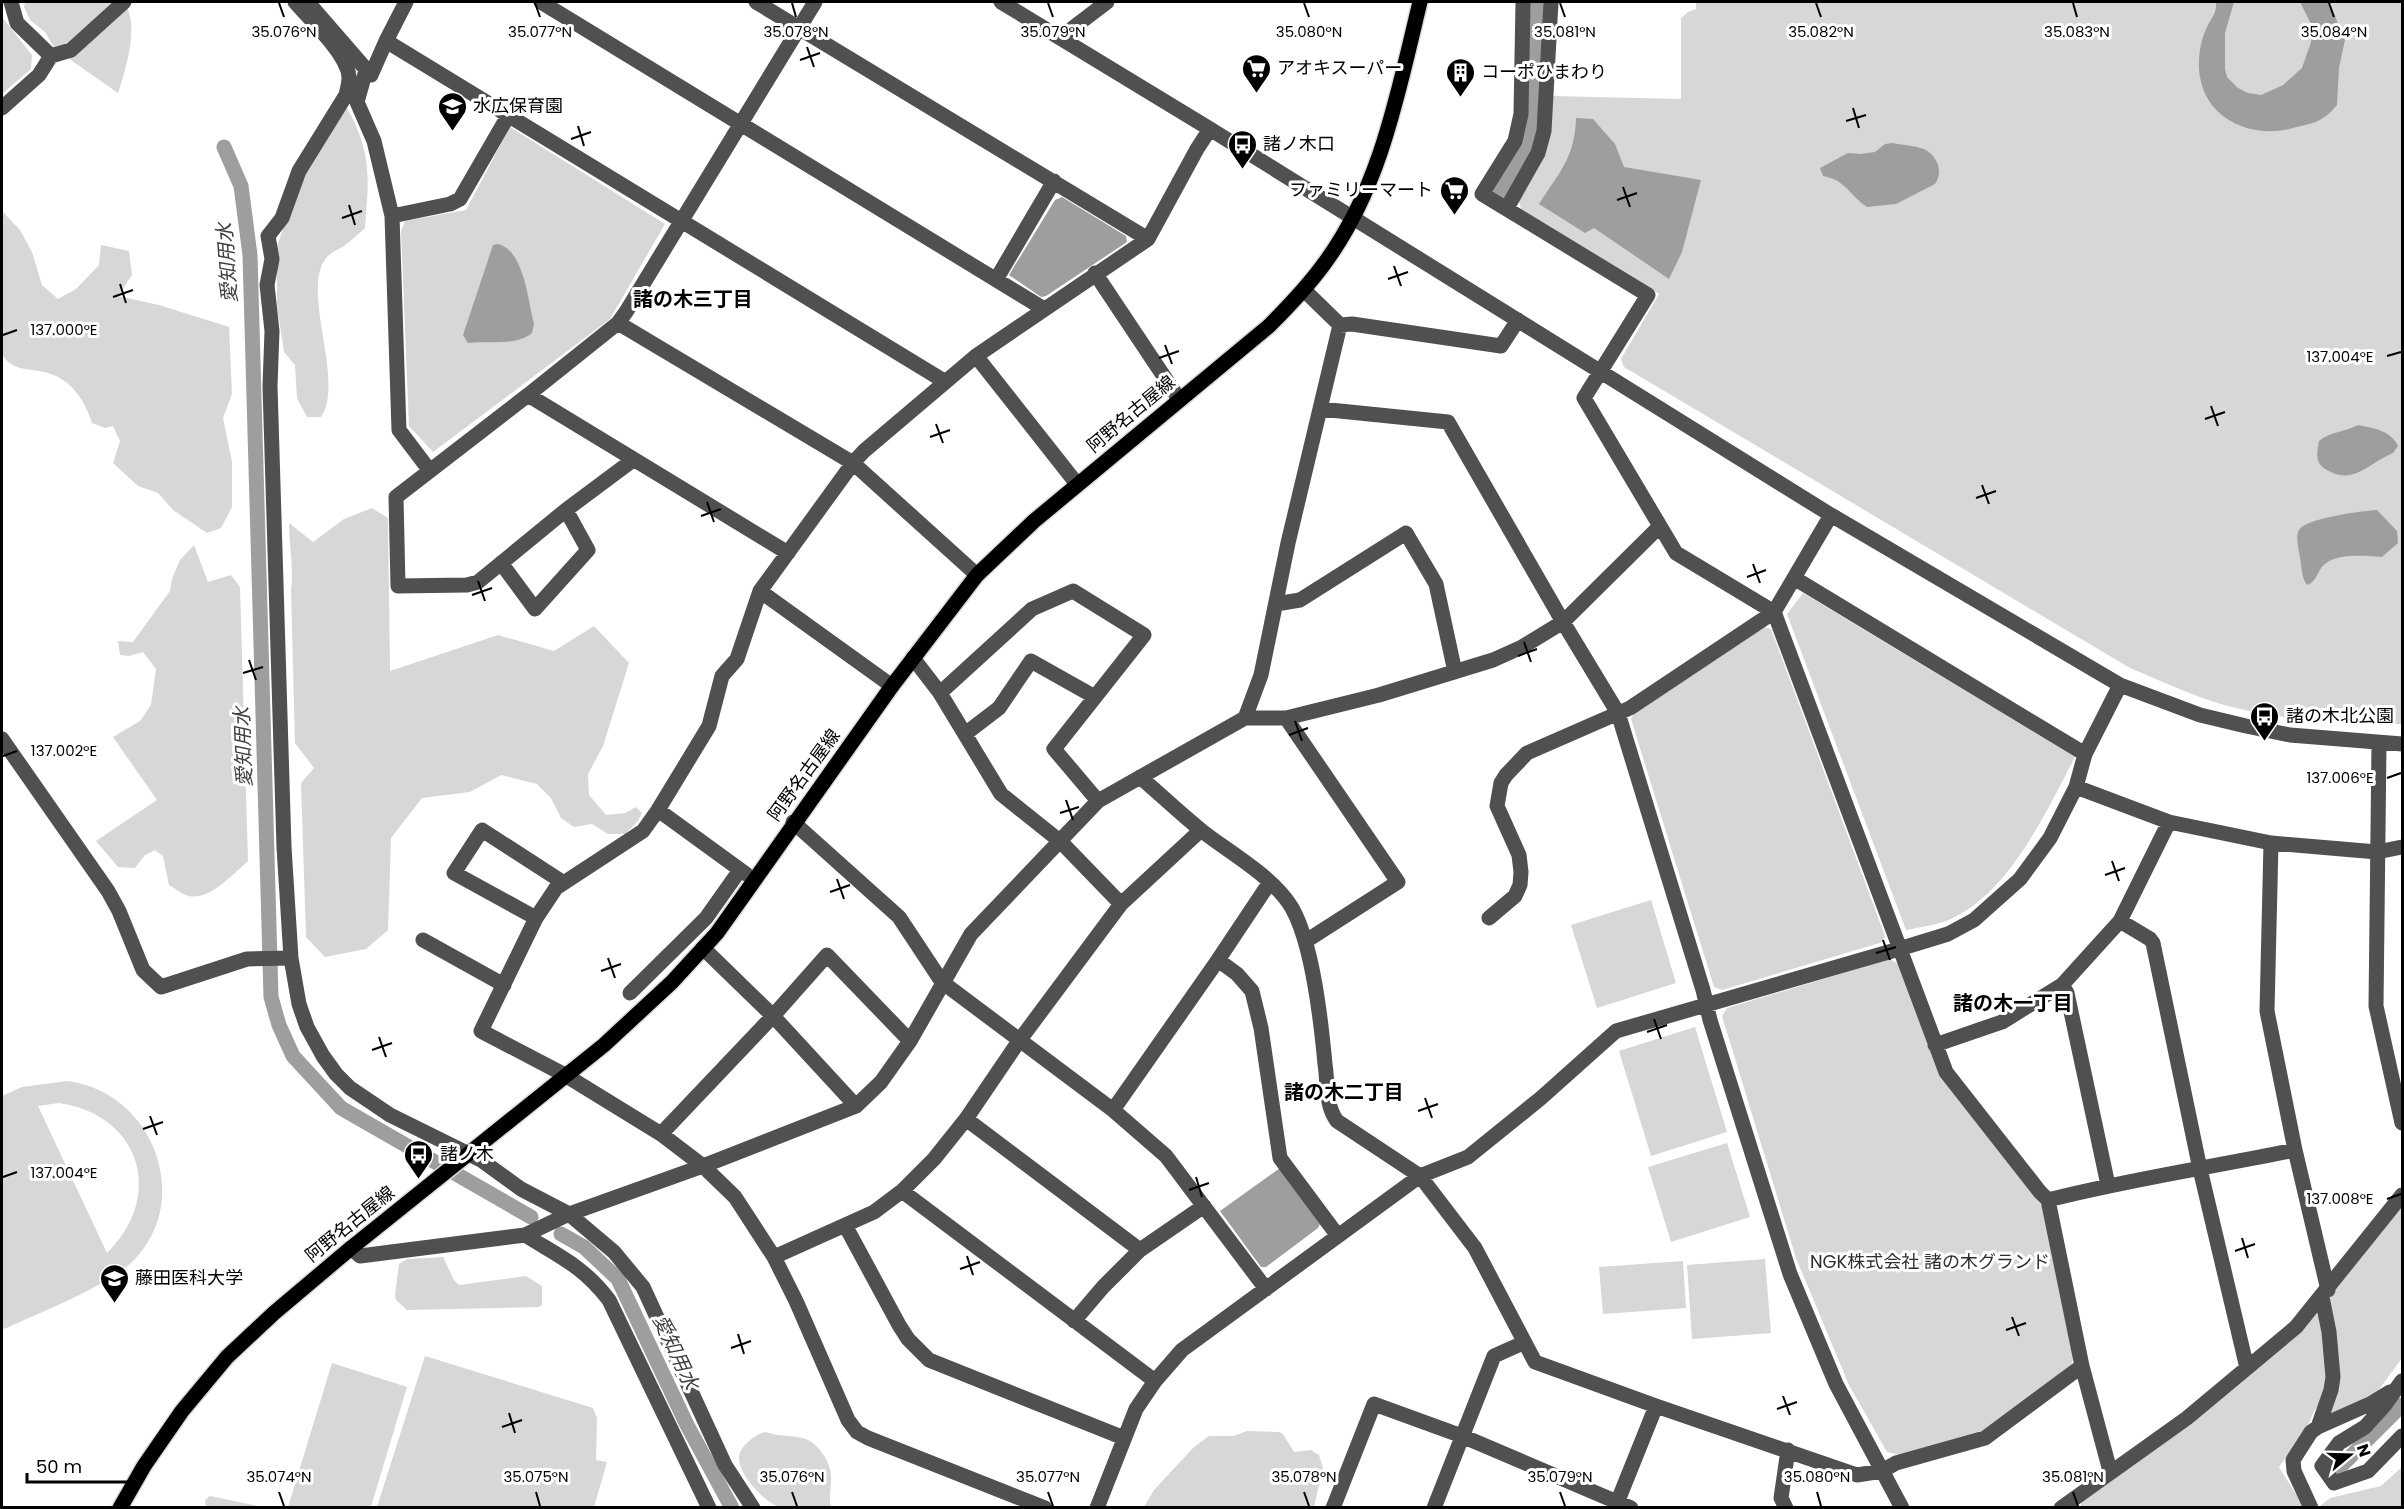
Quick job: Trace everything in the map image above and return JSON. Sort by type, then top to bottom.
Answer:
[{"type":"main road","name":"阿野名古屋線","points":[[120,1508],[144,1466],[176,1419],[227,1357],[274,1313],[351,1248],[565,1075],[651,1002],[703,948],[892,686],[977,575],[1077,484],[1269,326],[1304,291],[1326,262],[1352,218],[1382,152],[1397,103],[1420,2]]},
{"type":"street","points":[[11,2],[17,23],[51,56]]},
{"type":"street","points":[[2,108],[39,75],[51,56],[71,50],[123,2]]},
{"type":"street","points":[[295,2],[327,38],[348,68],[350,81],[345,95],[299,171],[282,218],[268,236],[272,259],[267,285],[272,332],[270,386],[288,959],[299,1004],[307,1027],[336,1074],[350,1088],[390,1115],[569,1214],[614,1252],[643,1287],[725,1465],[753,1508]]},
{"type":"street","points":[[310,2],[370,75],[406,2]]},
{"type":"street","points":[[541,2],[997,278],[1044,309]]},
{"type":"street","points":[[756,2],[1148,239]]},
{"type":"street","points":[[633,460],[566,510],[478,582],[467,585],[398,586],[396,497],[618,323],[814,2]]},
{"type":"street","points":[[1001,2],[1210,129],[1831,515],[2120,685],[2200,715],[2246,726],[2290,735],[2379,744],[2403,744]]},
{"type":"street","points":[[1061,37],[1107,2]]},
{"type":"street","points":[[1523,2],[1521,114],[1515,141],[1482,194],[1648,295],[1584,398],[1676,553],[1774,612],[1946,1072],[2040,1192],[2049,1200],[2082,1366],[2110,1471]]},
{"type":"street","points":[[1507,208],[1532,165],[1543,137],[1547,115],[1551,2]]},
{"type":"street","points":[[386,41],[944,381]]},
{"type":"street","points":[[366,70],[357,102],[374,141],[392,216],[399,430],[430,471]]},
{"type":"street","points":[[392,216],[450,204],[460,199],[508,116]]},
{"type":"street","points":[[1045,1508],[857,1432],[848,1419],[796,1300],[774,1257],[735,1197],[703,1166],[661,1134],[565,1075],[482,1031],[536,918],[556,888],[643,831],[658,810],[709,726],[722,676],[737,659],[760,591],[853,463],[944,381],[976,356],[1148,239],[1210,129]]},
{"type":"street","points":[[997,278],[1054,182]]},
{"type":"street","points":[[1095,273],[1179,399]]},
{"type":"street","points":[[1304,291],[1340,325],[1352,324],[1501,346],[1518,320]]},
{"type":"street","points":[[618,323],[853,463],[977,575]]},
{"type":"street","points":[[1245,718],[1262,675],[1340,325]]},
{"type":"street","points":[[976,356],[1077,484]]},
{"type":"street","points":[[528,395],[788,553]]},
{"type":"street","points":[[1320,409],[1448,422],[1618,713],[1790,1274],[1836,1384],[1902,1508]]},
{"type":"street","points":[[501,563],[535,609],[588,550],[566,510]]},
{"type":"street","points":[[1489,918],[1515,896],[1520,885],[1519,855],[1497,806],[1501,783],[1506,775],[1527,753],[1630,708],[1774,612],[1831,515]]},
{"type":"street","points":[[351,1248],[360,1256],[525,1235],[569,1214],[703,1166],[856,1106],[881,1082],[910,1041],[971,933],[1098,801],[1245,718],[1286,718],[1379,695],[1493,660],[1522,647],[1563,622],[1660,526]]},
{"type":"street","points":[[1276,604],[1300,600],[1406,533],[1436,584],[1455,672]]},
{"type":"street","points":[[1794,578],[2085,754]]},
{"type":"street","points":[[760,591],[892,686]]},
{"type":"street","points":[[940,693],[1032,609],[1073,591],[1144,635],[1054,749],[1098,801]]},
{"type":"street","points":[[913,658],[940,693],[1001,794],[1061,842],[1121,904]]},
{"type":"street","points":[[965,734],[999,708],[1031,661],[1095,697]]},
{"type":"street","points":[[1097,1508],[1136,1409],[1155,1381],[1182,1350],[1420,1176],[1468,1157],[1542,1098],[1616,1031],[1948,934],[1974,920],[2020,879],[2050,838],[2076,788],[2085,754],[2120,685]]},
{"type":"street","points":[[1286,718],[1398,882],[1305,941]]},
{"type":"street","points":[[2,739],[108,891],[119,911],[143,970],[161,987],[247,959],[288,959]]},
{"type":"street","points":[[2379,744],[2376,1006],[2403,1123]]},
{"type":"street","points":[[1140,777],[1201,830],[1282,894],[1292,909],[1305,941],[1325,1062],[1330,1110],[1337,1120],[1420,1176],[1474,1248],[1534,1362],[1857,1475],[1882,1471],[1896,1463],[1985,1438],[2082,1366]]},
{"type":"street","points":[[2076,788],[2169,822],[2271,843],[2377,852],[2403,847]]},
{"type":"street","points":[[658,810],[754,880]]},
{"type":"street","points":[[793,822],[899,918],[942,982],[1113,1110],[1166,1156],[1266,1290]]},
{"type":"street","points":[[1935,1045],[2002,1022],[2062,985],[2120,921],[2169,822]]},
{"type":"street","points":[[536,918],[453,873],[482,830],[564,883]]},
{"type":"street","points":[[774,1257],[874,1212],[902,1191],[934,1159],[966,1119],[1019,1041],[1121,904],[1201,830]]},
{"type":"street","points":[[2271,843],[2267,1011],[2325,1293],[2333,1377],[2331,1390],[2318,1427]]},
{"type":"street","points":[[630,993],[706,918],[740,870]]},
{"type":"street","points":[[1113,1110],[1218,960],[1269,882]]},
{"type":"street","points":[[2120,921],[2150,939],[2153,944],[2200,1168],[2247,1368]]},
{"type":"street","points":[[423,940],[504,985]]},
{"type":"street","points":[[703,948],[773,1016],[856,1106]]},
{"type":"street","points":[[661,1134],[773,1016],[827,955],[910,1041]]},
{"type":"street","points":[[1218,960],[1237,974],[1252,991],[1261,1028],[1280,1158],[1338,1236]]},
{"type":"street","points":[[2062,985],[2067,993],[2080,1064],[2108,1185]]},
{"type":"street","points":[[966,1119],[1140,1250]]},
{"type":"street","points":[[2049,1200],[2108,1185],[2295,1150]]},
{"type":"street","points":[[902,1191],[1155,1381]]},
{"type":"street","points":[[2061,1508],[2187,1418],[2296,1327],[2403,1195]]},
{"type":"street","points":[[1074,1321],[1103,1287],[1140,1250],[1204,1206]]},
{"type":"street","points":[[845,1225],[899,1325],[908,1339],[929,1360],[1124,1438]]},
{"type":"street","points":[[525,1235],[572,1263],[593,1280],[609,1300],[709,1508]]},
{"type":"street","points":[[1434,1508],[1494,1356],[1524,1343]]},
{"type":"street","points":[[2311,1508],[2294,1471],[2293,1460],[2311,1432],[2372,1403],[2399,1385]]},
{"type":"street","points":[[2399,1385],[2365,1427],[2339,1443],[2322,1467],[2334,1482],[2368,1471],[2403,1436]]},
{"type":"street","points":[[1333,1508],[1374,1404],[1462,1436],[1621,1506],[1656,1406]]},
{"type":"street","points":[[1786,1508],[1781,1498],[1788,1450]]},
{"type":"green space","points":[[25,2],[124,2],[129,12],[131,34],[128,59],[118,93],[55,49],[45,32],[30,20],[24,7]]},
{"type":"green space","points":[[1696,2],[2402,2],[2402,724],[2355,724],[2281,717],[2211,701],[2130,668],[1624,367],[1621,359],[1659,294],[1521,209],[1519,201],[1552,96],[1681,99],[1681,18],[1696,9]]},
{"type":"green space","points":[[2,17],[32,55],[31,69],[2,94]]},
{"type":"green space","points":[[346,106],[360,138],[367,165],[365,228],[347,244],[328,256],[320,270],[319,310],[328,380],[327,401],[321,417],[307,417],[297,398],[295,365],[284,352],[277,306],[277,246],[300,180]]},
{"type":"green space","points":[[510,127],[665,224],[610,319],[433,452],[409,426],[401,231],[405,221],[466,210]]},
{"type":"green space","points":[[2,211],[20,230],[32,252],[42,285],[58,299],[76,289],[99,265],[101,245],[129,251],[132,275],[118,296],[159,305],[229,327],[232,394],[223,418],[232,462],[232,507],[221,528],[207,533],[173,510],[158,493],[138,486],[113,463],[120,441],[113,426],[105,428],[92,423],[81,399],[64,381],[48,373],[12,365],[2,355]]},
{"type":"green space","points":[[372,508],[388,518],[390,671],[498,635],[554,651],[594,626],[629,663],[603,746],[588,774],[589,795],[606,815],[625,813],[636,807],[642,813],[638,821],[625,834],[608,834],[592,824],[574,827],[561,818],[551,798],[537,784],[501,775],[470,792],[422,798],[391,838],[388,930],[366,949],[325,957],[306,937],[301,783],[314,768],[295,743],[289,523],[313,542],[344,519]]},
{"type":"green space","points":[[194,545],[208,582],[231,575],[240,587],[248,861],[220,886],[194,897],[169,885],[163,856],[155,850],[145,855],[135,868],[118,867],[96,841],[157,800],[113,737],[140,721],[151,705],[156,669],[143,652],[129,656],[120,655],[118,641],[133,642],[170,591],[180,560]]},
{"type":"green space","points":[[1803,593],[2075,757],[2039,825],[2009,870],[1972,907],[1951,919],[1906,930],[1787,614]]},
{"type":"green space","points":[[1762,626],[1771,629],[1885,936],[1883,942],[1722,990],[1714,987],[1631,719],[1635,711]]},
{"type":"green space","points":[[1651,900],[1676,983],[1597,1008],[1571,925]]},
{"type":"green space","name":"NGK株式会社 諸の木グランド","points":[[1890,959],[1898,964],[1940,1075],[2042,1206],[2075,1353],[2071,1365],[1979,1435],[1901,1455],[1887,1452],[1849,1385],[1796,1258],[1722,1016],[1727,1008]]},
{"type":"green space","points":[[1695,1027],[1727,1132],[1651,1156],[1619,1051]]},
{"type":"green space","points":[[67,1081],[96,1089],[121,1104],[141,1125],[155,1150],[162,1178],[161,1206],[152,1234],[135,1259],[123,1269],[91,1289],[2,1330],[2,1096],[22,1087]],"holes":[[[59,1103],[87,1111],[109,1123],[126,1141],[136,1161],[139,1184],[136,1207],[125,1231],[107,1253],[38,1106]]]},
{"type":"green space","points":[[1727,1143],[1750,1217],[1671,1242],[1648,1167]]},
{"type":"green space","points":[[2402,1205],[2402,1358],[2375,1395],[2324,1419],[2329,1405],[2327,1301]]},
{"type":"green space","points":[[443,1257],[454,1280],[459,1285],[526,1276],[542,1286],[542,1305],[539,1307],[407,1310],[396,1300],[395,1295],[399,1264],[407,1259]]},
{"type":"green space","points":[[1765,1259],[1771,1333],[1692,1339],[1687,1265]]},
{"type":"green space","points":[[1683,1261],[1686,1308],[1603,1314],[1599,1267]]},
{"type":"green space","points":[[2321,1307],[2329,1372],[2323,1400],[2314,1411],[2307,1428],[2279,1467],[2304,1507],[2081,1508],[2081,1501]]},
{"type":"green space","points":[[425,1356],[593,1408],[597,1418],[596,1460],[607,1462],[594,1507],[377,1507]]},
{"type":"green space","points":[[332,1363],[407,1387],[371,1507],[288,1507]]},
{"type":"green space","points":[[1247,1431],[1279,1432],[1283,1434],[1294,1452],[1311,1450],[1319,1455],[1323,1468],[1314,1507],[1144,1507],[1154,1490],[1194,1447],[1209,1436],[1234,1436]]},
{"type":"green space","points":[[765,1432],[797,1437],[817,1446],[830,1469],[831,1507],[779,1507],[759,1493],[747,1479],[739,1457],[742,1449],[749,1442]]},
{"type":"green space","points":[[2402,1467],[2402,1507],[2319,1507],[2330,1498],[2381,1486]]},
{"type":"green space","points":[[210,1496],[263,1507],[206,1507],[205,1500]]},
{"type":"shaded area","points":[[2216,2],[2234,2],[2225,33],[2227,77],[2238,88],[2248,93],[2261,95],[2283,85],[2302,68],[2311,42],[2312,26],[2300,2],[2329,2],[2345,40],[2339,68],[2337,105],[2317,121],[2278,131],[2248,128],[2222,115],[2204,92],[2199,71],[2201,45],[2215,12]]},
{"type":"shaded area","points":[[1576,118],[1593,119],[1615,144],[1624,167],[1701,180],[1682,252],[1669,279],[1594,228],[1585,233],[1539,204],[1569,155]]},
{"type":"shaded area","points":[[1893,143],[1920,148],[1931,153],[1939,168],[1935,184],[1896,204],[1867,207],[1842,184],[1823,176],[1820,168],[1848,153],[1875,152],[1885,144]]},
{"type":"shaded area","points":[[1062,197],[1126,236],[1127,242],[1046,296],[1041,297],[1009,275],[1055,200]]},
{"type":"shaded area","points":[[498,244],[507,248],[514,256],[524,278],[534,324],[532,333],[510,342],[468,343],[463,335],[493,245]]},
{"type":"shaded area","points":[[2358,425],[2386,433],[2398,446],[2393,453],[2353,474],[2345,476],[2323,467],[2317,458],[2319,441]]},
{"type":"shaded area","points":[[2377,510],[2397,531],[2398,543],[2382,557],[2352,556],[2331,560],[2322,566],[2313,581],[2307,585],[2298,544],[2299,530],[2312,522],[2323,519]]},
{"type":"shaded area","points":[[1280,1168],[1320,1224],[1318,1228],[1266,1267],[1261,1267],[1220,1211]]},
{"type":"waterway","points":[[1502,190],[1528,144],[1532,129],[1537,2]]},
{"type":"waterway","name":"愛知用水","points":[[224,147],[241,186],[250,255],[271,997],[279,1025],[293,1056],[341,1108],[531,1217]]},
{"type":"waterway","name":"愛知用水","points":[[561,1234],[584,1247],[618,1279],[687,1425],[732,1508]]},
{"type":"waterway","name":"愛知用水","points":[[2336,1471],[2402,1405]]},
{"type":"place","name":"アオキスーパー","points":[[1256,94]]},
{"type":"place","name":"コーポひまわり","points":[[1460,98]]},
{"type":"place","name":"水広保育園","points":[[452,132]]},
{"type":"place","name":"諸ノ木口","points":[[1242,170]]},
{"type":"place","name":"ファミリーマート","points":[[1454,216]]},
{"type":"place","name":"諸の木北公園","points":[[2265,742]]},
{"type":"place","name":"諸ノ木","points":[[419,1180]]},
{"type":"place","name":"藤田医科大学","points":[[114,1304]]},
{"type":"district","name":"諸の木三丁目","points":[[693,299]]},
{"type":"district","name":"諸の木一丁目","points":[[2013,1003]]},
{"type":"district","name":"諸の木二丁目","points":[[1344,1092]]}]
